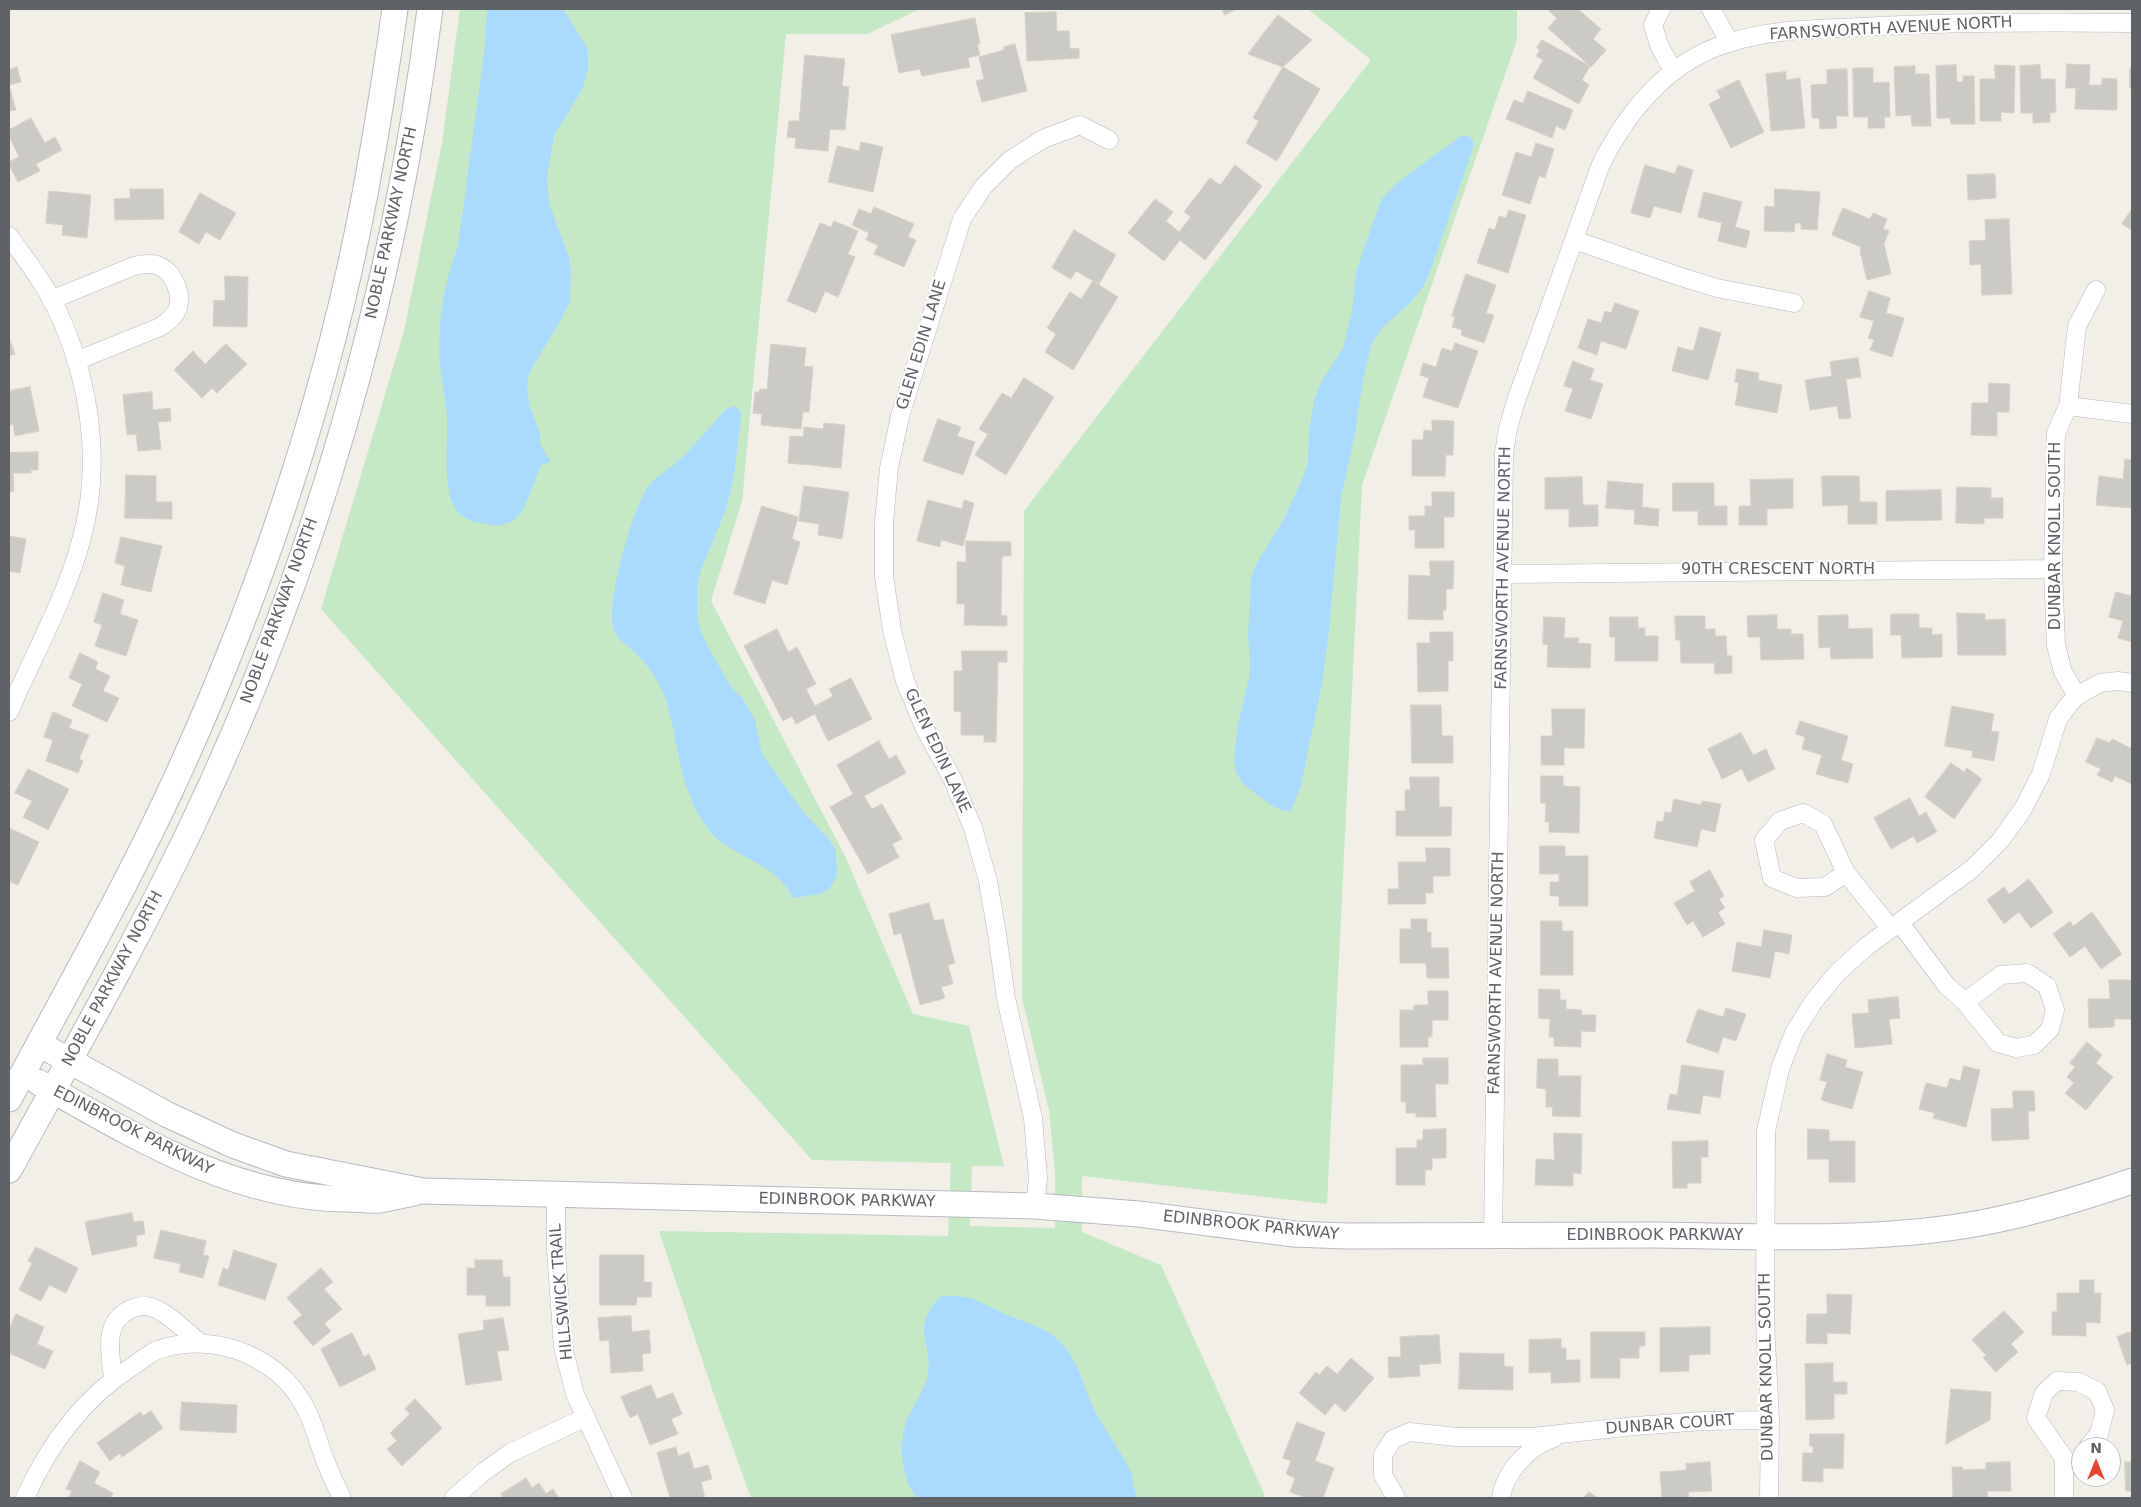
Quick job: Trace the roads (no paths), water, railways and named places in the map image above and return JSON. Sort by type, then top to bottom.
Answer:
[{"type":"street","name":"NOBLE PARKWAY NORTH","points":[[9,1099],[113,908],[185,759],[217,686],[284,502],[315,402],[356,241],[396,9]]},
{"type":"street","name":"NOBLE PARKWAY NORTH","points":[[9,1170],[130,949],[195,819],[266,656],[310,533],[345,422],[386,262],[417,100],[430,9]]},
{"type":"street","points":[[1661,9],[1653,25],[1659,45],[1673,71]]},
{"type":"street","points":[[1711,9],[1730,43]]},
{"type":"street","name":"FARNSWORTH AVENUE NORTH","points":[[1493,1237],[1504,453],[1508,428],[1574,240],[1602,164],[1614,138],[1650,91],[1673,71],[1699,56],[1730,43],[1783,31],[1929,16],[2132,23]]},
{"type":"street","name":"GLEN EDIN LANE","points":[[1035,1206],[1038,1178],[1033,1118],[1006,998],[988,881],[973,828],[952,778],[926,731],[905,681],[892,630],[884,576],[884,522],[889,468],[900,416],[962,219],[983,187],[1010,160],[1043,139],[1080,125],[1109,140]]},
{"type":"street","points":[[9,236],[58,312],[76,361],[85,398],[92,445],[90,491],[82,537],[68,580],[11,700]]},
{"type":"street","points":[[1574,240],[1699,282],[1794,302]]},
{"type":"street","points":[[51,300],[134,266],[145,264],[158,266],[170,274],[176,284],[180,296],[178,309],[170,320],[160,327],[76,361]]},
{"type":"street","name":"DUNBAR KNOLL SOUTH","points":[[1769,1498],[1770,1420],[1765,1321],[1767,1236],[1766,1131],[1780,1069],[1794,1033],[1814,1001],[1838,972],[1867,946],[1972,869],[2000,841],[2023,809],[2040,774],[2058,719],[2077,696],[2063,672],[2056,645],[2053,568],[2056,433],[2068,406],[2077,326],[2096,290]]},
{"type":"street","points":[[2068,406],[2132,414]]},
{"type":"street","name":"90TH CRESCENT NORTH","points":[[1503,574],[2053,568]]},
{"type":"street","points":[[2077,696],[2100,683],[2118,681],[2132,683]]},
{"type":"street","points":[[1846,873],[1825,887],[1796,888],[1772,878],[1764,840],[1780,821],[1803,813],[1823,824],[1846,873],[1896,926],[1946,985],[1965,1002],[1998,1044],[2016,1048],[2034,1045],[2050,1029],[2055,1010],[2047,986],[2027,973],[2001,975],[1965,1002]]},
{"type":"street","name":"EDINBROOK PARKWAY","points":[[39,1044],[166,1114],[254,1153],[286,1164],[423,1191],[1035,1206],[1140,1214],[1294,1234],[1346,1236],[1767,1236],[1899,1233],[1962,1226],[2014,1216],[2085,1198],[2132,1181]]},
{"type":"street","name":"EDINBROOK PARKWAY","points":[[22,1074],[191,1163],[228,1178],[269,1190],[328,1199],[380,1200],[423,1191]]},
{"type":"street","name":"HILLSWICK TRAIL","points":[[556,1194],[556,1250],[563,1347],[574,1394],[622,1498]]},
{"type":"street","points":[[113,1379],[110,1341],[111,1326],[121,1314],[136,1307],[150,1307],[158,1311],[200,1343]]},
{"type":"street","points":[[25,1498],[35,1475],[58,1437],[85,1404],[113,1379],[155,1351],[181,1344],[200,1343],[234,1349],[260,1359],[281,1377],[299,1397],[314,1428],[342,1498]]},
{"type":"street","points":[[2064,1498],[2064,1458],[2036,1418],[2044,1393],[2057,1381],[2078,1382],[2097,1391],[2105,1410],[2099,1434],[2096,1437]]},
{"type":"street","points":[[454,1498],[481,1474],[510,1453],[584,1418]]},
{"type":"street","name":"DUNBAR COURT","points":[[1396,1498],[1386,1483],[1381,1464],[1386,1447],[1392,1439],[1401,1435],[1420,1432],[1456,1437],[1493,1438],[1569,1434],[1635,1426],[1694,1422],[1770,1420]]},
{"type":"street","name":"DUNBAR COURT","points":[[1501,1498],[1511,1473],[1526,1454],[1546,1440],[1569,1434]]},
{"type":"street","points":[[2064,1458],[2071,1455]]},
{"type":"water","points":[[487,9],[563,9],[587,48],[588,67],[583,88],[554,136],[547,176],[549,203],[569,258],[571,270],[570,300],[562,318],[530,371],[527,383],[529,404],[540,434],[540,443],[551,461],[542,465],[524,507],[518,515],[503,525],[492,525],[467,519],[455,508],[451,499],[446,464],[446,411],[439,350],[442,305],[448,275],[458,246],[485,46]]},
{"type":"water","points":[[1461,136],[1469,136],[1473,140],[1473,148],[1428,277],[1411,302],[1382,328],[1371,345],[1341,498],[1328,640],[1322,683],[1301,785],[1291,811],[1284,811],[1271,805],[1245,786],[1237,774],[1234,763],[1238,724],[1249,678],[1248,636],[1251,579],[1255,566],[1285,517],[1303,477],[1308,462],[1309,431],[1314,401],[1320,384],[1343,348],[1352,311],[1356,272],[1381,200],[1397,183]]},
{"type":"water","points":[[734,406],[738,408],[741,415],[734,476],[726,509],[701,570],[697,587],[697,615],[700,629],[709,649],[731,687],[742,698],[755,720],[762,754],[804,813],[829,839],[836,851],[837,876],[829,889],[820,894],[793,898],[786,886],[766,868],[718,840],[699,815],[685,783],[671,718],[661,688],[646,664],[617,635],[612,620],[616,581],[621,558],[635,515],[648,487],[683,456],[726,409]]},
{"type":"water","points":[[942,1296],[976,1300],[1040,1328],[1053,1335],[1065,1347],[1079,1371],[1093,1407],[1128,1466],[1138,1498],[917,1498],[907,1481],[904,1471],[902,1450],[904,1429],[927,1378],[929,1366],[924,1327],[926,1318],[932,1307]]}]
